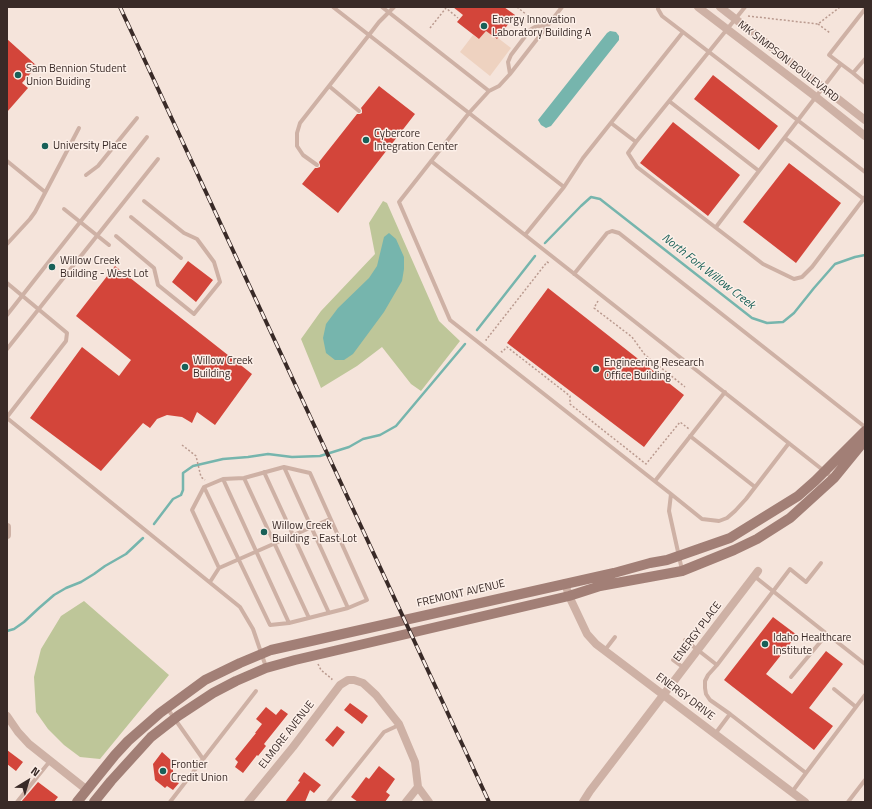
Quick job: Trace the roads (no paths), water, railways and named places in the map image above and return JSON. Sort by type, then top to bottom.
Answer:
[{"type":"street","name":"MK SIMPSON BOULEVARD","points":[[698,7],[865,136]]},
{"type":"street","name":"MK SIMPSON BOULEVARD","points":[[720,7],[865,120]]},
{"type":"street","name":"FREMONT AVENUE","points":[[77,802],[128,741],[166,708],[205,680],[271,650],[614,573],[667,560],[730,538],[798,496],[865,431]]},
{"type":"street","points":[[7,716],[25,740],[87,790],[98,801],[111,781],[151,737],[174,719],[213,693],[236,681],[266,668],[349,646],[569,596],[600,586],[682,571],[757,539],[790,518],[834,478],[865,440]]},
{"type":"street","points":[[7,527],[7,535]]},
{"type":"street","name":"ENERGY PLACE","points":[[583,802],[756,574]]},
{"type":"street","name":"ENERGY DRIVE","points":[[565,583],[569,596],[587,634],[596,644],[805,802]]},
{"type":"street","name":"ELMORE AVENUE","points":[[248,802],[293,747],[340,685],[348,680],[363,683],[376,695],[399,724]]},
{"type":"street","points":[[399,724],[415,762],[418,786],[429,802]]},
{"type":"street","points":[[406,802],[418,786]]},
{"type":"lane","points":[[333,7],[564,187]]},
{"type":"lane","points":[[382,7],[489,91]]},
{"type":"lane","points":[[317,165],[303,155],[297,146],[297,133],[300,123],[379,22],[394,7]]},
{"type":"lane","points":[[562,7],[510,74],[498,86],[489,91],[469,112],[399,202],[450,320],[702,519],[719,521],[727,518],[735,511],[755,487],[789,443]]},
{"type":"lane","points":[[658,7],[662,16],[865,172]]},
{"type":"lane","points":[[745,7],[628,153],[637,167],[764,264],[794,279],[802,277],[812,267],[865,199],[785,138]]},
{"type":"lane","points":[[865,9],[829,55],[865,83]]},
{"type":"lane","points":[[510,74],[508,62],[520,42],[530,30],[535,27],[548,24]]},
{"type":"lane","points":[[525,235],[564,187],[583,158],[683,32]]},
{"type":"lane","points":[[853,74],[865,58]]},
{"type":"lane","points":[[716,227],[841,64]]},
{"type":"lane","points":[[329,86],[360,111]]},
{"type":"lane","points":[[669,102],[759,171]]},
{"type":"lane","points":[[86,175],[98,166],[137,118]]},
{"type":"lane","points":[[611,123],[636,142]]},
{"type":"lane","points":[[7,244],[35,212],[44,192],[79,128]]},
{"type":"lane","points":[[7,315],[147,138]]},
{"type":"lane","points":[[7,349],[158,159]]},
{"type":"lane","points":[[7,161],[44,192]]},
{"type":"lane","points":[[431,161],[834,478]]},
{"type":"lane","points":[[116,236],[154,268],[158,285],[194,314],[220,282],[214,262],[197,239],[184,233],[144,201]]},
{"type":"lane","points":[[64,209],[109,245]]},
{"type":"lane","points":[[131,217],[181,258]]},
{"type":"lane","points":[[574,274],[607,233],[619,233],[865,427]]},
{"type":"lane","points":[[7,283],[67,333],[66,341],[7,417],[240,607],[253,629],[266,668]]},
{"type":"lane","points":[[655,481],[725,392]]},
{"type":"lane","points":[[690,436],[755,487]]},
{"type":"lane","points":[[204,487],[270,625],[289,623],[329,613],[348,608],[367,600],[310,473],[284,468],[244,478],[223,479],[204,487],[192,510],[219,568]]},
{"type":"lane","points":[[284,468],[348,608]]},
{"type":"lane","points":[[264,472],[329,613]]},
{"type":"lane","points":[[244,478],[309,618]]},
{"type":"lane","points":[[223,479],[289,623]]},
{"type":"lane","points":[[671,494],[670,511],[682,571]]},
{"type":"lane","points":[[210,582],[219,568],[330,519]]},
{"type":"lane","points":[[806,773],[710,700],[706,694],[705,681],[708,675],[790,569],[806,582],[821,563]]},
{"type":"lane","points":[[756,574],[774,591],[865,664]]},
{"type":"lane","points":[[791,677],[827,634]]},
{"type":"lane","points":[[605,650],[615,637]]},
{"type":"lane","points":[[685,640],[717,665]]},
{"type":"lane","points":[[673,660],[684,668]]},
{"type":"lane","points":[[834,689],[856,707]]},
{"type":"lane","points":[[170,802],[256,690]]},
{"type":"lane","points":[[792,792],[865,695]]},
{"type":"lane","points":[[166,708],[203,759]]},
{"type":"lane","points":[[715,734],[730,714]]},
{"type":"lane","points":[[328,802],[384,732],[399,724]]},
{"type":"lane","points":[[17,802],[50,761]]},
{"type":"lane","points":[[848,802],[865,780]]},
{"type":"water","points":[[610,31],[616,32],[619,36],[619,40],[551,126],[546,128],[541,125],[538,120]]},
{"type":"water","points":[[389,233],[396,239],[404,257],[402,281],[384,312],[353,354],[344,360],[335,360],[326,353],[323,338],[326,324],[338,308],[369,278],[377,266],[384,237]]},
{"type":"waterway","name":"North Fork Willow Creek","points":[[545,243],[591,197],[600,199],[752,318],[767,323],[783,322],[794,313],[835,264],[865,255]]},
{"type":"waterway","name":"North Fork Willow Creek","points":[[477,330],[535,256]]},
{"type":"waterway","name":"North Fork Willow Creek","points":[[154,524],[173,499],[181,495],[183,490],[183,473],[193,466],[223,459],[268,454],[292,457],[320,456],[349,447],[363,439],[380,435],[396,426],[465,344]]},
{"type":"waterway","name":"North Fork Willow Creek","points":[[7,631],[14,629],[24,622],[54,595],[81,582],[126,554],[143,538]]},
{"type":"railway","points":[[120,7],[489,802]]},
{"type":"place","name":"Energy Innovation Laboratory Building A","points":[[484,26]]},
{"type":"place","name":"Sam Bennion Student Union Buiding","points":[[18,75]]},
{"type":"place","name":"Cybercore Integration Center","points":[[366,140]]},
{"type":"place","name":"University Place","points":[[45,146]]},
{"type":"place","name":"Willow Creek Building - West Lot","points":[[52,267]]},
{"type":"place","name":"Willow Creek Building","points":[[185,367]]},
{"type":"place","name":"Engineering Research Office Building","points":[[596,369]]},
{"type":"place","name":"Willow Creek Building - East Lot","points":[[264,532]]},
{"type":"place","name":"Idaho Healthcare Institute","points":[[765,644]]},
{"type":"place","name":"Frontier Credit Union","points":[[163,771]]}]
